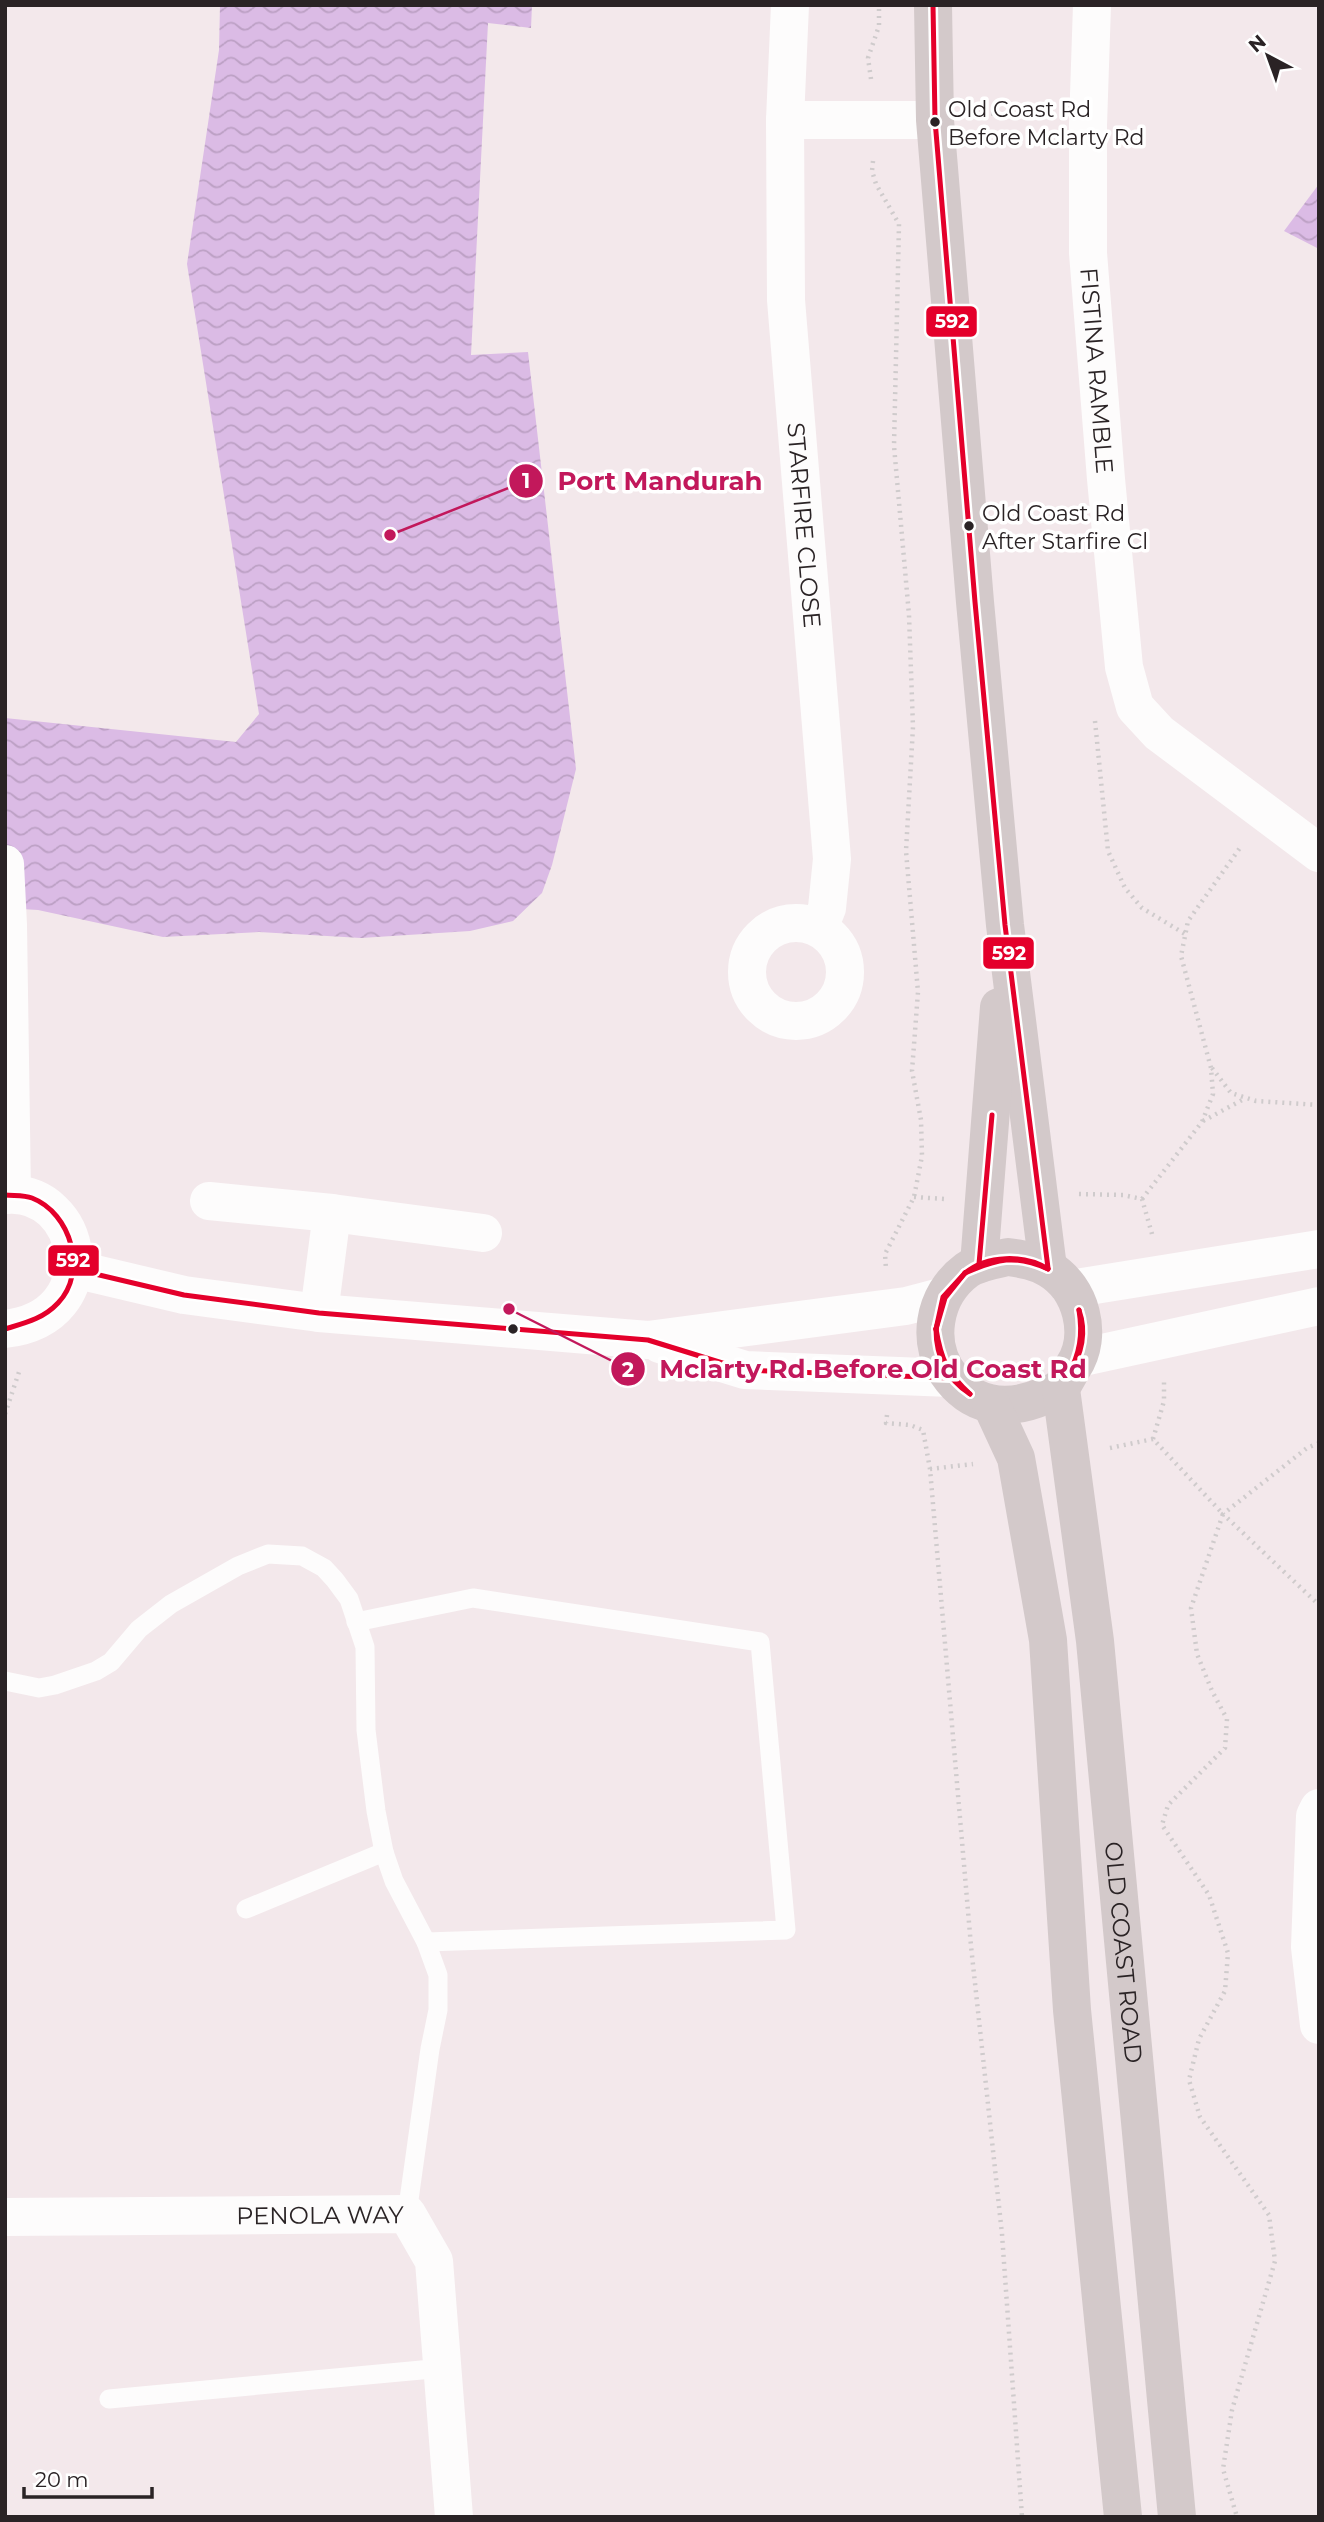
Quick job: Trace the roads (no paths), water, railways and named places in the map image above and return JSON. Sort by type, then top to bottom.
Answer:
[{"type":"main road","name":"OLD COAST ROAD","points":[[933,5],[935,120],[1005,925],[1059,1278],[1079,1303],[1083,1328],[1070,1373],[1070,1455],[1095,1641],[1177,2517]]},
{"type":"main road","name":"OLD COAST ROAD","points":[[979,1264],[1005,925]]},
{"type":"main road","points":[[1059,1278],[1032,1261],[1008,1257],[979,1264],[967,1270],[944,1296],[937,1316],[935,1340],[941,1360],[951,1378],[963,1390],[991,1404],[1023,1405],[1070,1373]]},
{"type":"main road","points":[[991,1404],[1016,1458],[1048,1640],[1072,2010],[1123,2517]]},
{"type":"street","name":"STARFIRE CLOSE","points":[[790,5],[785,120],[786,300],[832,859],[828,908],[819,928]]},
{"type":"street","name":"FISTINA RAMBLE","points":[[1092,5],[1088,253],[1124,667],[1135,707],[1158,733],[1319,853]]},
{"type":"street","points":[[785,120],[935,120]]},
{"type":"street","points":[[5,864],[8,925],[9,1195],[33,1199],[51,1211],[65,1227],[73,1247],[74,1269],[69,1288],[58,1305],[43,1319],[25,1327],[5,1329]]},
{"type":"street","points":[[209,1201],[332,1213],[483,1233]]},
{"type":"street","points":[[319,1313],[332,1213]]},
{"type":"street","points":[[1059,1278],[1319,1249]]},
{"type":"street","points":[[74,1269],[184,1295],[319,1313],[648,1340],[906,1306],[944,1296]]},
{"type":"street","points":[[1070,1373],[1319,1306]]},
{"type":"street","points":[[648,1340],[745,1370],[951,1378]]},
{"type":"street","points":[[1319,1808],[1315,1816],[1310,1947],[1319,2025]]},
{"type":"street","name":"PENOLA WAY","points":[[5,2217],[407,2214],[434,2261],[454,2517]]},
{"type":"lane","points":[[5,1681],[39,1688],[96,1671],[111,1662],[139,1629],[171,1604],[237,1566],[268,1555],[302,1556],[324,1568],[349,1599],[365,1647],[366,1730],[384,1852],[394,1881],[426,1942],[438,1975],[438,2010],[407,2214]]},
{"type":"lane","points":[[356,1622],[473,1598],[760,1642],[786,1930],[426,1942]]},
{"type":"lane","points":[[246,1909],[384,1852]]},
{"type":"lane","points":[[109,2399],[443,2368]]},
{"type":"water","points":[[220,5],[532,5],[531,28],[488,23],[471,355],[528,352],[576,769],[552,865],[542,893],[513,921],[470,931],[361,938],[259,932],[163,937],[38,910],[5,908],[5,718],[236,742],[259,714],[187,264],[219,50]]},
{"type":"water","points":[[1319,184],[1319,249],[1284,231]]},
{"type":"place","name":"Old Coast Rd Before Mclarty Rd","points":[[935,122]]},
{"type":"place","name":"Old Coast Rd After Starfire Cl","points":[[969,526]]},
{"type":"place","name":"Port Mandurah","points":[[390,535]]},
{"type":"place","name":"Mclarty Rd Before Old Coast Rd","points":[[509,1309]]}]
